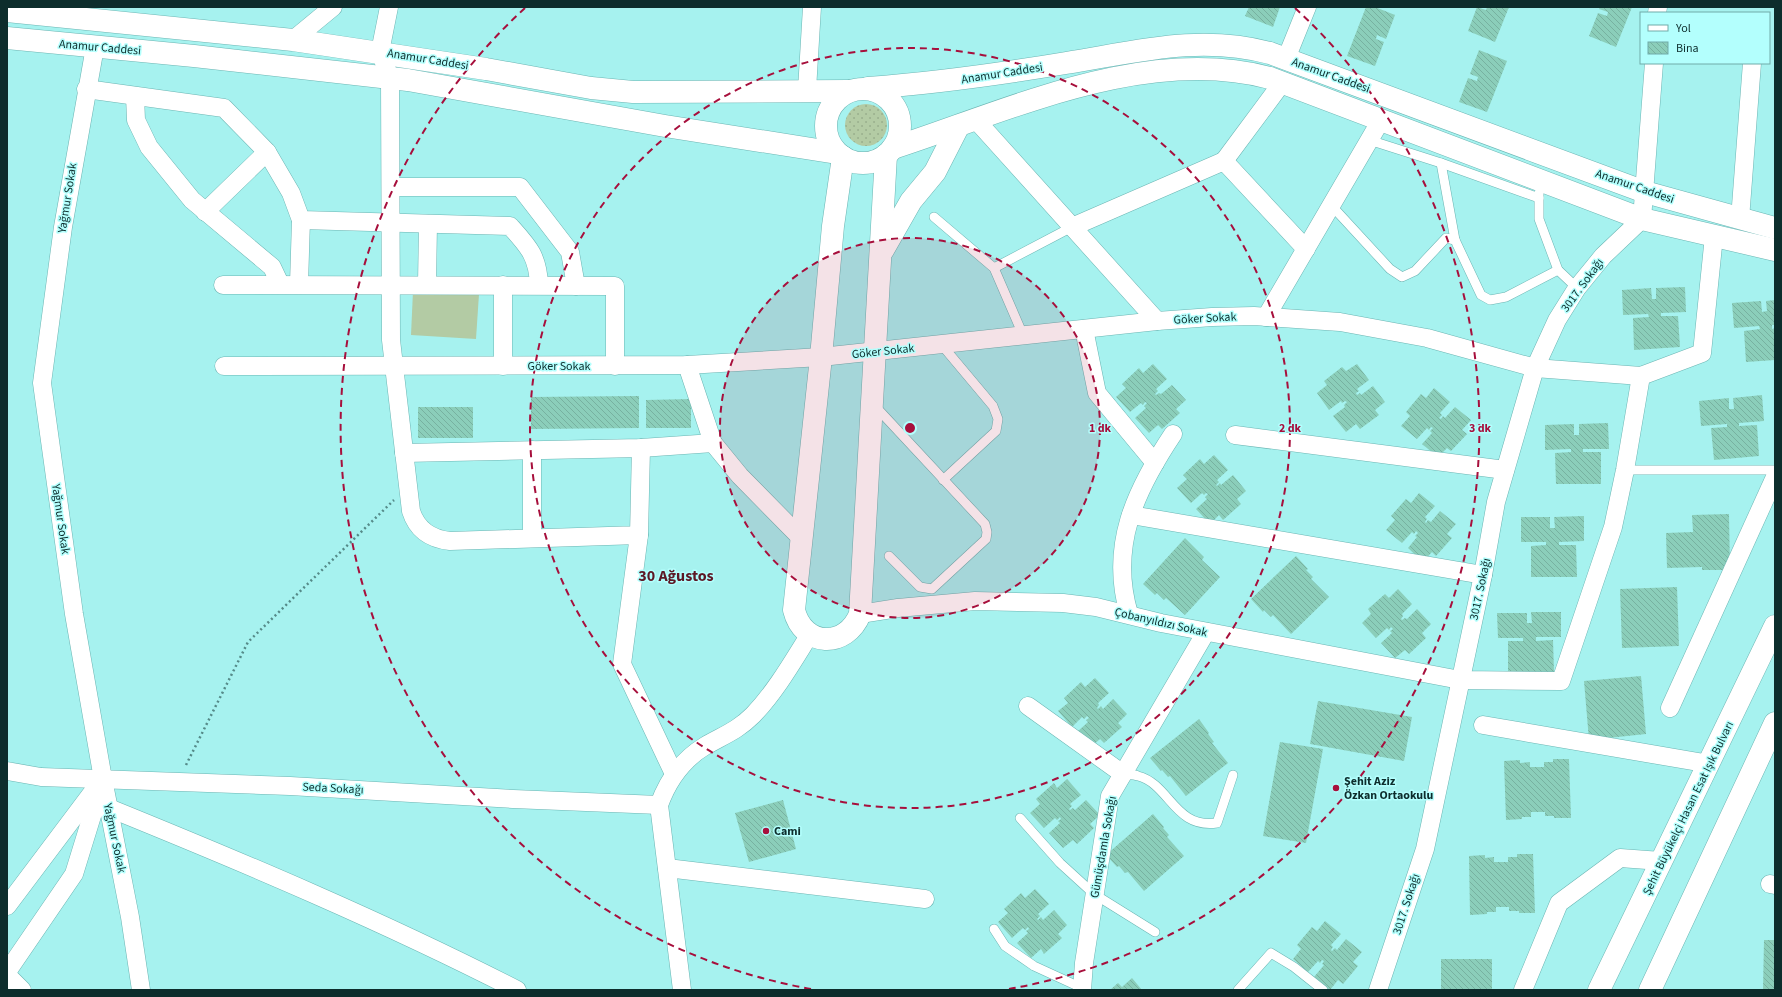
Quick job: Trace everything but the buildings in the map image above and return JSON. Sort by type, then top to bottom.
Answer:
[{"type":"street","points":[[293,40],[333,7]]},
{"type":"street","points":[[389,7],[380,52],[390,78],[391,340],[393,367],[413,518],[421,530],[434,538],[450,541],[639,534]]},
{"type":"street","points":[[807,90],[812,7]]},
{"type":"street","points":[[1286,59],[1307,7]]},
{"type":"street","name":"Anamur Caddesi","points":[[7,11],[293,40],[380,52],[591,88],[633,92],[859,90],[938,83],[1167,46],[1218,44],[1235,45],[1270,53],[1645,192],[1775,228]]},
{"type":"street","name":"Anamur Caddesi","points":[[7,38],[194,56],[390,78],[840,155]]},
{"type":"street","name":"Yağmur Sokak","points":[[95,46],[62,227],[42,383],[74,614],[103,779],[130,917],[141,990]]},
{"type":"street","points":[[1642,219],[1654,64]]},
{"type":"street","points":[[1740,218],[1752,64]]},
{"type":"street","name":"Anamur Caddesi","points":[[889,152],[967,123],[1093,84],[1167,70],[1227,69],[1249,72],[1380,120],[1539,189],[1642,219],[1775,250]]},
{"type":"street","points":[[1072,227],[1224,161],[1282,83]]},
{"type":"street","points":[[86,89],[224,108],[267,152],[291,193],[301,220],[299,284]]},
{"type":"street","points":[[840,155],[821,357],[794,610],[799,624],[810,634],[824,639],[840,637],[853,628],[860,614],[880,256],[889,152],[900,131],[898,111],[886,96],[859,90],[834,102],[826,118],[827,137],[840,155],[860,163],[878,160],[889,152]]},
{"type":"street","points":[[135,96],[136,120],[144,138],[192,200],[272,267],[280,284]]},
{"type":"street","points":[[1266,317],[1380,120]]},
{"type":"street","points":[[880,256],[904,213],[935,172],[967,123],[1072,227],[1158,321]]},
{"type":"street","points":[[205,212],[267,152]]},
{"type":"street","points":[[1224,161],[1306,249]]},
{"type":"street","points":[[391,187],[520,187],[570,252],[576,286]]},
{"type":"street","name":"3017. Sokağı","points":[[1378,990],[1425,849],[1483,575],[1496,502],[1535,368],[1557,320],[1577,288],[1603,256],[1642,219]]},
{"type":"street","points":[[301,220],[510,226],[532,251],[537,264],[540,285]]},
{"type":"street","points":[[427,285],[428,224]]},
{"type":"street","points":[[1625,470],[1641,376],[1702,353],[1714,236]]},
{"type":"street","points":[[223,285],[391,284],[615,286],[615,366]]},
{"type":"street","points":[[503,285],[503,366]]},
{"type":"street","name":"Göker Sokak","points":[[224,366],[393,367],[687,365],[821,357],[875,352],[1158,321],[1212,317],[1266,317],[1340,322],[1384,329],[1463,347],[1535,368],[1641,376]]},
{"type":"street","points":[[1084,329],[1096,393],[1155,463]]},
{"type":"street","points":[[687,365],[712,443],[740,476],[802,539]]},
{"type":"street","points":[[1128,614],[1124,596],[1121,560],[1126,530],[1131,515],[1155,463],[1173,434]]},
{"type":"street","points":[[1234,434],[1505,470]]},
{"type":"street","points":[[404,453],[642,448],[712,443]]},
{"type":"street","points":[[642,448],[639,534],[622,664],[674,774]]},
{"type":"street","points":[[532,450],[532,537]]},
{"type":"street","name":"Çobanyıldızı Sokak","points":[[860,614],[937,604],[1019,601],[1063,603],[1128,614],[1161,623],[1206,632],[1460,680],[1561,681],[1613,527],[1625,470]]},
{"type":"street","points":[[1670,708],[1775,477]]},
{"type":"street","points":[[1131,515],[1483,575]]},
{"type":"street","name":"Şehit Büyükelçi Hasan Esat Işık Bulvarı","points":[[1600,990],[1710,764],[1775,626]]},
{"type":"street","name":"Gümüşdamla Sokağı","points":[[1082,989],[1084,963],[1094,894],[1110,796],[1206,632]]},
{"type":"street","points":[[682,990],[659,805],[674,774],[697,752],[732,733],[754,714],[788,669],[810,634]]},
{"type":"street","points":[[1028,706],[1123,774]]},
{"type":"street","points":[[1483,725],[1710,764]]},
{"type":"street","points":[[1650,990],[1774,726]]},
{"type":"street","name":"Seda Sokağı","points":[[7,771],[42,777],[659,805]]},
{"type":"street","points":[[7,906],[103,779]]},
{"type":"street","points":[[22,990],[7,973],[74,874],[103,779]]},
{"type":"street","points":[[109,808],[356,913],[517,990]]},
{"type":"street","points":[[1523,990],[1559,903],[1620,858],[1662,860]]},
{"type":"street","points":[[667,868],[925,899]]},
{"type":"lane","points":[[1369,140],[1441,163],[1539,189],[1539,219],[1558,270],[1577,288]]},
{"type":"lane","points":[[1441,163],[1455,240],[1481,295],[1490,300],[1506,297],[1558,270]]},
{"type":"lane","points":[[1331,205],[1390,269],[1402,276],[1415,271],[1446,238],[1455,240]]},
{"type":"lane","points":[[934,217],[994,268],[1023,335]]},
{"type":"lane","points":[[994,268],[1072,227]]},
{"type":"lane","points":[[941,344],[993,406],[998,419],[996,431],[943,480]]},
{"type":"lane","points":[[872,403],[985,524],[987,532],[986,539],[932,589],[920,587],[889,556]]},
{"type":"lane","points":[[1625,470],[1775,470]]},
{"type":"lane","points":[[1123,774],[1139,776],[1154,785],[1186,818],[1204,825],[1217,823],[1233,775]]},
{"type":"lane","points":[[1020,818],[1060,863],[1094,894],[1155,932]]},
{"type":"lane","points":[[994,929],[1005,946],[1034,966],[1082,989]]},
{"type":"lane","points":[[1238,990],[1271,953],[1294,966],[1322,990]]},
{"type":"path","points":[[178,782],[248,642],[408,486]]},
{"type":"green space","points":[[862,104],[870,104],[881,110],[887,121],[887,129],[881,140],[870,146],[862,146],[851,140],[845,129],[845,121],[851,110]]},
{"type":"green space","points":[[413,291],[479,294],[476,339],[411,335]]},
{"type":"place","name":"Şehit Aziz Özkan Ortaokulu","points":[[1336,788]]},
{"type":"place","name":"Cami","points":[[766,831]]},
{"type":"district","name":"30 Ağustos","points":[[676,575]]}]
